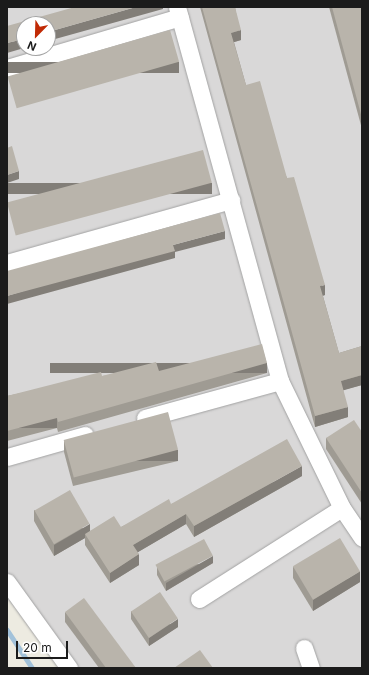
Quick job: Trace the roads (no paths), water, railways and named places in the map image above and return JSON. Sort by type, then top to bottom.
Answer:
[{"type":"street","points":[[7,68],[179,12],[280,381],[342,508],[362,538]]},
{"type":"street","points":[[7,262],[231,200]]},
{"type":"street","points":[[128,423],[280,381]]},
{"type":"street","points":[[7,456],[106,429]]},
{"type":"street","points":[[199,599],[342,508]]},
{"type":"street","points":[[7,582],[69,668]]},
{"type":"street","points":[[304,648],[312,668]]},
{"type":"waterway","points":[[7,630],[32,668]]}]
